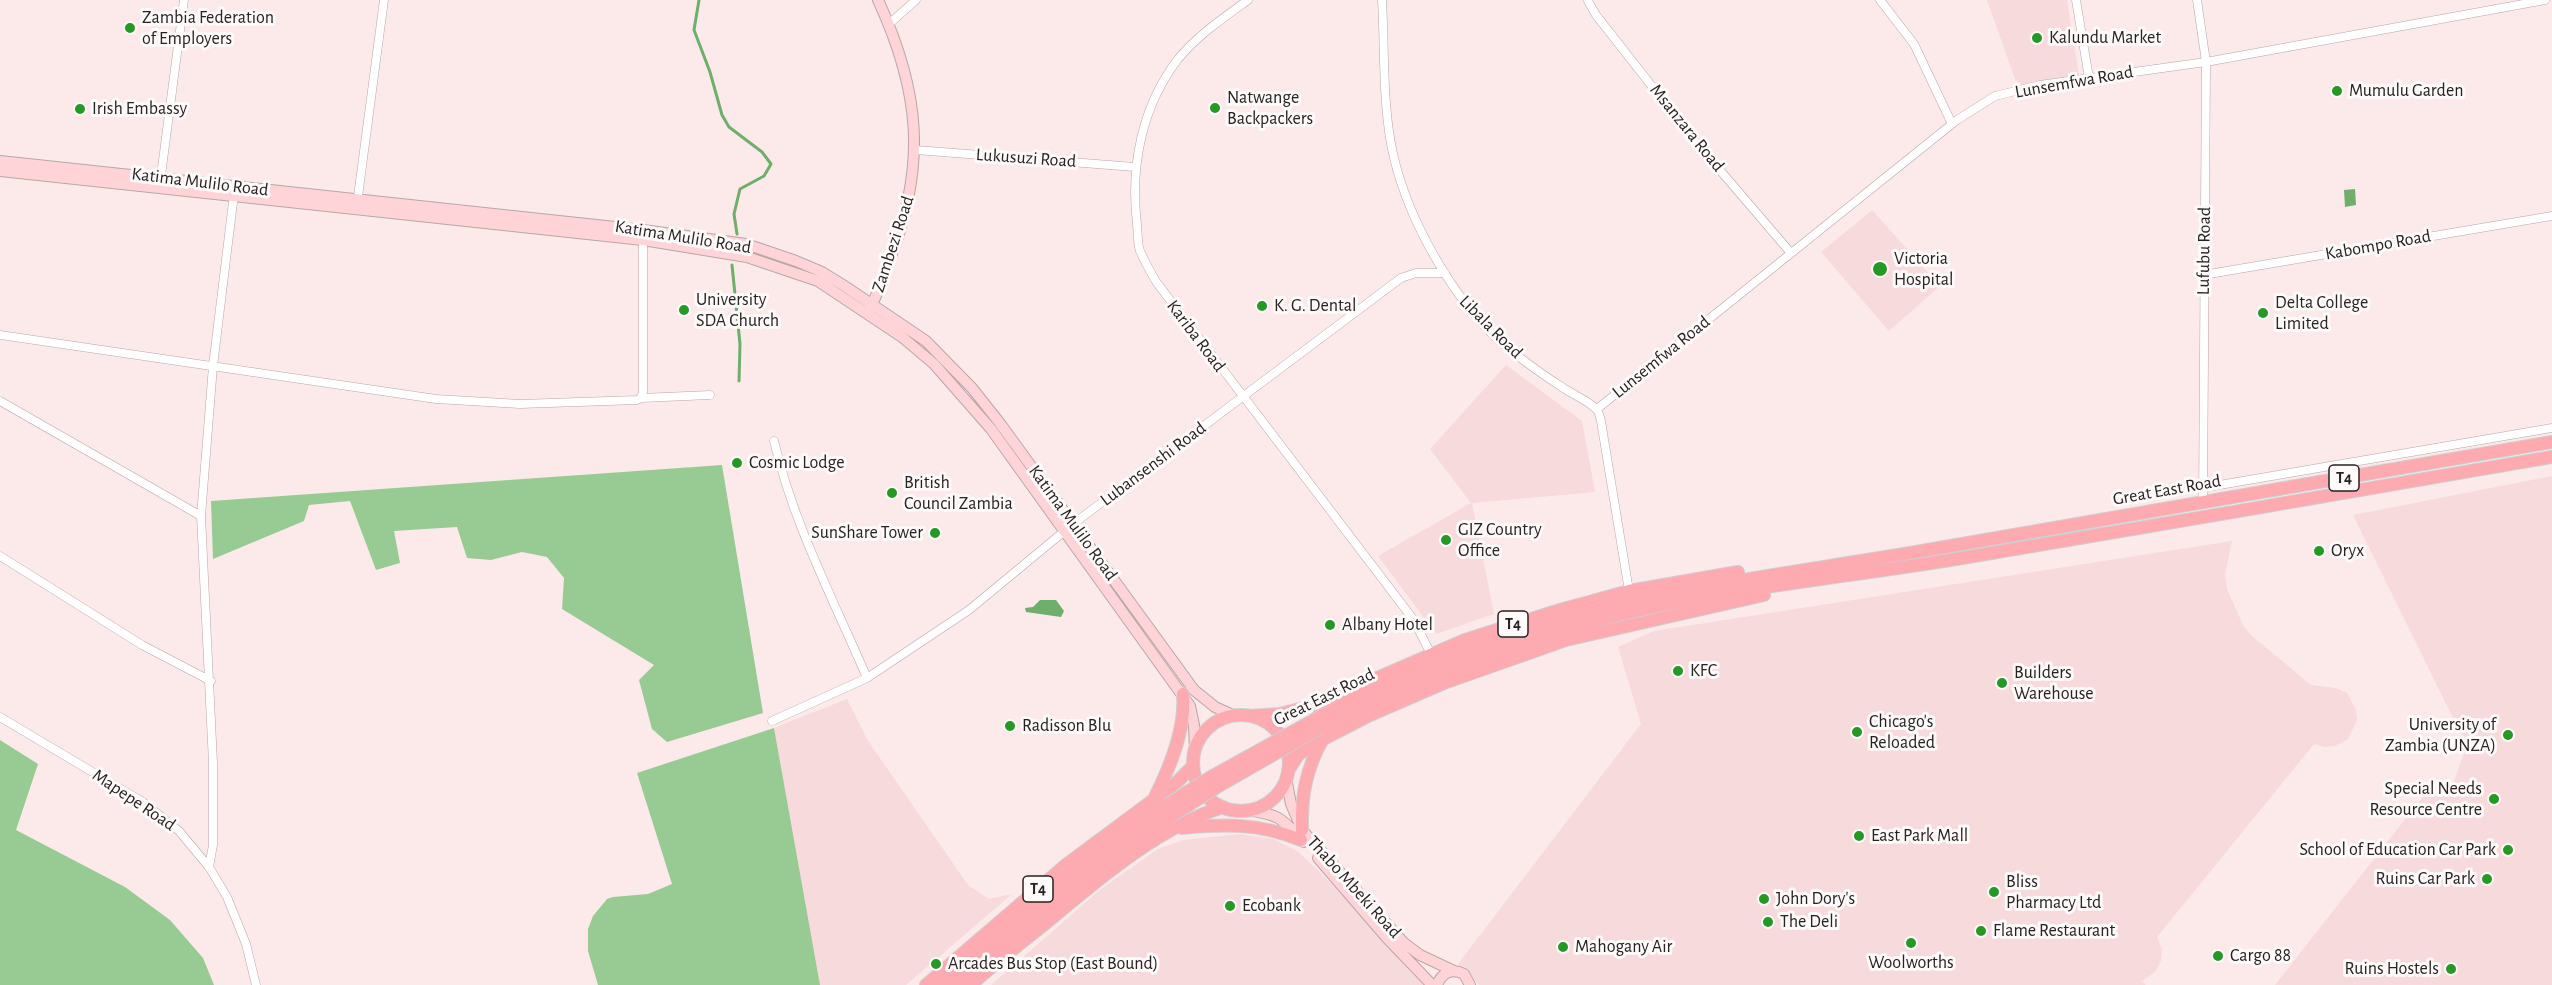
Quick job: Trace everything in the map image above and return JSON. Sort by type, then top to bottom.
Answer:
[{"type":"main road","name":"Zambezi Road","points":[[870,308],[899,237],[907,210],[915,150],[908,82],[889,24],[878,0]]},
{"type":"main road","name":"Katima Mulilo Road","points":[[0,161],[234,191],[746,244],[822,272],[870,308],[926,341],[972,388],[1183,694],[1193,714],[1195,750]]},
{"type":"main road","name":"Katima Mulilo Road","points":[[0,171],[160,182]]},
{"type":"main road","name":"Great East Road","points":[[940,985],[1073,873],[1170,810],[1435,664],[1510,635],[1631,601],[1788,571],[2552,442]]},
{"type":"main road","name":"Great East Road","points":[[1287,774],[1298,755],[1320,728],[1440,674],[1513,646],[1564,630],[1695,599],[1918,566],[2552,457]]},
{"type":"main road","name":"Katima Mulilo Road","points":[[1069,527],[1194,690],[1215,707],[1235,716]]},
{"type":"main road","name":"Great East Road","points":[[1250,716],[1280,714],[1315,705],[1431,654],[1506,626],[1629,591],[1749,570],[1788,571]]},
{"type":"main road","points":[[1154,798],[1176,744],[1184,714],[1183,694]]},
{"type":"main road","points":[[1235,716],[1250,716],[1265,722],[1278,732],[1286,747],[1287,774],[1271,800],[1264,805],[1247,810],[1223,807],[1202,791],[1193,766],[1195,750],[1207,730],[1220,720],[1235,716]]},
{"type":"main road","points":[[1178,828],[1207,825],[1258,826],[1302,835],[1302,807],[1307,773],[1320,728]]},
{"type":"main road","name":"T4","points":[[926,985],[1058,872],[1176,783],[1193,766]]},
{"type":"main road","name":"Thabo Mbeki Road","points":[[1287,774],[1291,804],[1302,835],[1432,985]]},
{"type":"main road","name":"T4","points":[[971,985],[1101,877],[1130,856],[1202,815],[1223,807]]},
{"type":"main road","name":"Great East Road","points":[[956,985],[1080,881],[1170,810]]},
{"type":"main road","name":"Thabo Mbeki Road","points":[[1247,810],[1271,813],[1302,835],[1404,943],[1420,955],[1464,974],[1470,985]]},
{"type":"main road","points":[[1437,985],[1443,975],[1454,971]]},
{"type":"street","points":[[160,182],[184,0]]},
{"type":"street","points":[[357,204],[384,0]]},
{"type":"street","points":[[889,24],[916,0]]},
{"type":"street","name":"Kariba Road","points":[[1248,0],[1195,42],[1179,59],[1160,87],[1146,120],[1136,167],[1134,202],[1139,249],[1157,284],[1413,619],[1431,654]]},
{"type":"street","name":"Libala Road","points":[[1382,0],[1388,122],[1394,157],[1406,196],[1445,273],[1462,300],[1508,348],[1544,375],[1597,409]]},
{"type":"street","name":"Msanzara Road","points":[[1587,0],[1596,15],[1695,141],[1790,252]]},
{"type":"street","points":[[1880,0],[1914,44],[1952,124]]},
{"type":"street","points":[[2076,0],[2089,78]]},
{"type":"street","name":"Lufubu Road","points":[[2197,0],[2206,62],[2203,502]]},
{"type":"street","name":"Lunsemfwa Road","points":[[1597,409],[1952,124],[1995,96],[2040,85],[2206,62],[2545,0]]},
{"type":"street","name":"Lukusuzi Road","points":[[915,150],[1136,167]]},
{"type":"street","points":[[209,867],[213,844],[211,681],[201,516],[213,366],[234,191]]},
{"type":"street","name":"Kabompo Road","points":[[2203,275],[2552,216]]},
{"type":"street","points":[[641,398],[643,235]]},
{"type":"street","name":"Lubansenshi Road","points":[[772,722],[867,678],[969,610],[1069,527],[1401,278],[1416,273],[1445,273]]},
{"type":"street","points":[[0,335],[436,399],[520,404],[588,404],[710,394]]},
{"type":"street","points":[[0,401],[201,516]]},
{"type":"street","points":[[1597,409],[1601,421],[1629,591]]},
{"type":"street","points":[[2202,488],[2552,428]]},
{"type":"street","points":[[774,441],[780,468],[814,556],[867,678]]},
{"type":"street","points":[[0,556],[142,645],[211,681]]},
{"type":"street","name":"Mapepe Road","points":[[0,717],[143,802],[179,831],[209,867],[227,897],[246,944],[256,985]]},
{"type":"shaded area","name":"Kalundu Market","points":[[1987,0],[2067,0],[2079,76],[2023,86],[2015,79]]},
{"type":"shaded area","points":[[2355,189],[2356,205],[2345,207],[2344,190]]},
{"type":"shaded area","name":"Victoria Hospital","points":[[1872,210],[1940,286],[1889,331],[1821,252]]},
{"type":"shaded area","points":[[1506,365],[1582,421],[1595,492],[1472,503],[1494,614],[1436,634],[1378,556],[1471,503],[1430,449]]},
{"type":"shaded area","points":[[722,465],[763,713],[667,742],[652,729],[639,680],[654,665],[562,609],[564,578],[547,557],[522,552],[491,560],[467,558],[457,527],[394,531],[400,563],[376,570],[350,501],[309,505],[304,521],[213,559],[211,501]]},
{"type":"shaded area","name":"University of Zambia (UNZA)","points":[[2552,476],[2552,985],[2275,985],[2432,785],[2449,795],[2468,742],[2458,728],[2353,515]]},
{"type":"shaded area","points":[[2232,541],[2225,575],[2227,589],[2243,625],[2252,636],[2311,685],[2336,688],[2347,693],[2356,710],[2357,720],[2348,739],[2335,746],[2324,747],[2314,744],[2157,937],[2162,949],[2161,961],[2155,972],[2142,981],[2146,985],[1479,985],[1458,964],[1641,724],[1618,647],[1654,631]]},
{"type":"shaded area","points":[[1040,600],[1056,600],[1064,611],[1061,617],[1026,612],[1025,608],[1033,607]]},
{"type":"shaded area","points":[[847,699],[868,741],[968,885],[989,899],[1012,894],[906,985],[820,985],[774,728]]},
{"type":"shaded area","points":[[774,728],[820,985],[598,985],[588,951],[588,929],[593,916],[607,899],[648,894],[672,884],[637,773]]},
{"type":"shaded area","points":[[0,740],[38,764],[16,830],[125,887],[170,920],[203,958],[214,985],[0,985]]},
{"type":"shaded area","points":[[1240,834],[1273,839],[1297,851],[1321,873],[1427,985],[991,985],[1101,889],[1158,849],[1183,840]]},
{"type":"waterway","points":[[699,0],[694,30],[710,72],[722,115],[729,127],[762,152],[771,164],[764,176],[740,189],[734,214],[737,234]]},
{"type":"waterway","points":[[732,265],[740,344],[739,381]]},
{"type":"place","name":"Zambia Federation of Employers","points":[[130,28]]},
{"type":"place","name":"Kalundu Market","points":[[2037,38]]},
{"type":"place","name":"Mumulu Garden","points":[[2337,91]]},
{"type":"place","name":"Natwange Backpackers","points":[[1215,108]]},
{"type":"place","name":"Irish Embassy","points":[[80,109]]},
{"type":"place","name":"Victoria Hospital","points":[[1880,269]]},
{"type":"place","name":"K. G. Dental","points":[[1262,306]]},
{"type":"place","name":"University SDA Church","points":[[684,310]]},
{"type":"place","name":"Delta College Limited","points":[[2263,313]]},
{"type":"place","name":"Cosmic Lodge","points":[[737,463]]},
{"type":"place","name":"British Council Zambia","points":[[892,493]]},
{"type":"place","name":"SunShare Tower","points":[[935,533]]},
{"type":"place","name":"GIZ Country Office","points":[[1446,540]]},
{"type":"place","name":"Oryx","points":[[2319,551]]},
{"type":"place","name":"Albany Hotel","points":[[1330,625]]},
{"type":"place","name":"KFC","points":[[1678,671]]},
{"type":"place","name":"Builders Warehouse","points":[[2002,683]]},
{"type":"place","name":"Radisson Blu","points":[[1010,726]]},
{"type":"place","name":"Chicago's Reloaded","points":[[1857,732]]},
{"type":"place","name":"University of Zambia (UNZA)","points":[[2508,735]]},
{"type":"place","name":"Special Needs Resource Centre","points":[[2494,799]]},
{"type":"place","name":"East Park Mall","points":[[1859,836]]},
{"type":"place","name":"School of Education Car Park","points":[[2508,850]]},
{"type":"place","name":"Ruins Car Park","points":[[2487,879]]},
{"type":"place","name":"Bliss Pharmacy Ltd","points":[[1994,892]]},
{"type":"place","name":"John Dory's","points":[[1764,899]]},
{"type":"place","name":"Ecobank","points":[[1230,906]]},
{"type":"place","name":"The Deli","points":[[1768,922]]},
{"type":"place","name":"Flame Restaurant","points":[[1981,931]]},
{"type":"place","name":"Woolworths","points":[[1911,943]]},
{"type":"place","name":"Mahogany Air","points":[[1563,947]]},
{"type":"place","name":"Cargo 88","points":[[2218,956]]},
{"type":"place","name":"Arcades Bus Stop (East Bound)","points":[[936,964]]},
{"type":"place","name":"Ruins Hostels","points":[[2451,969]]}]
